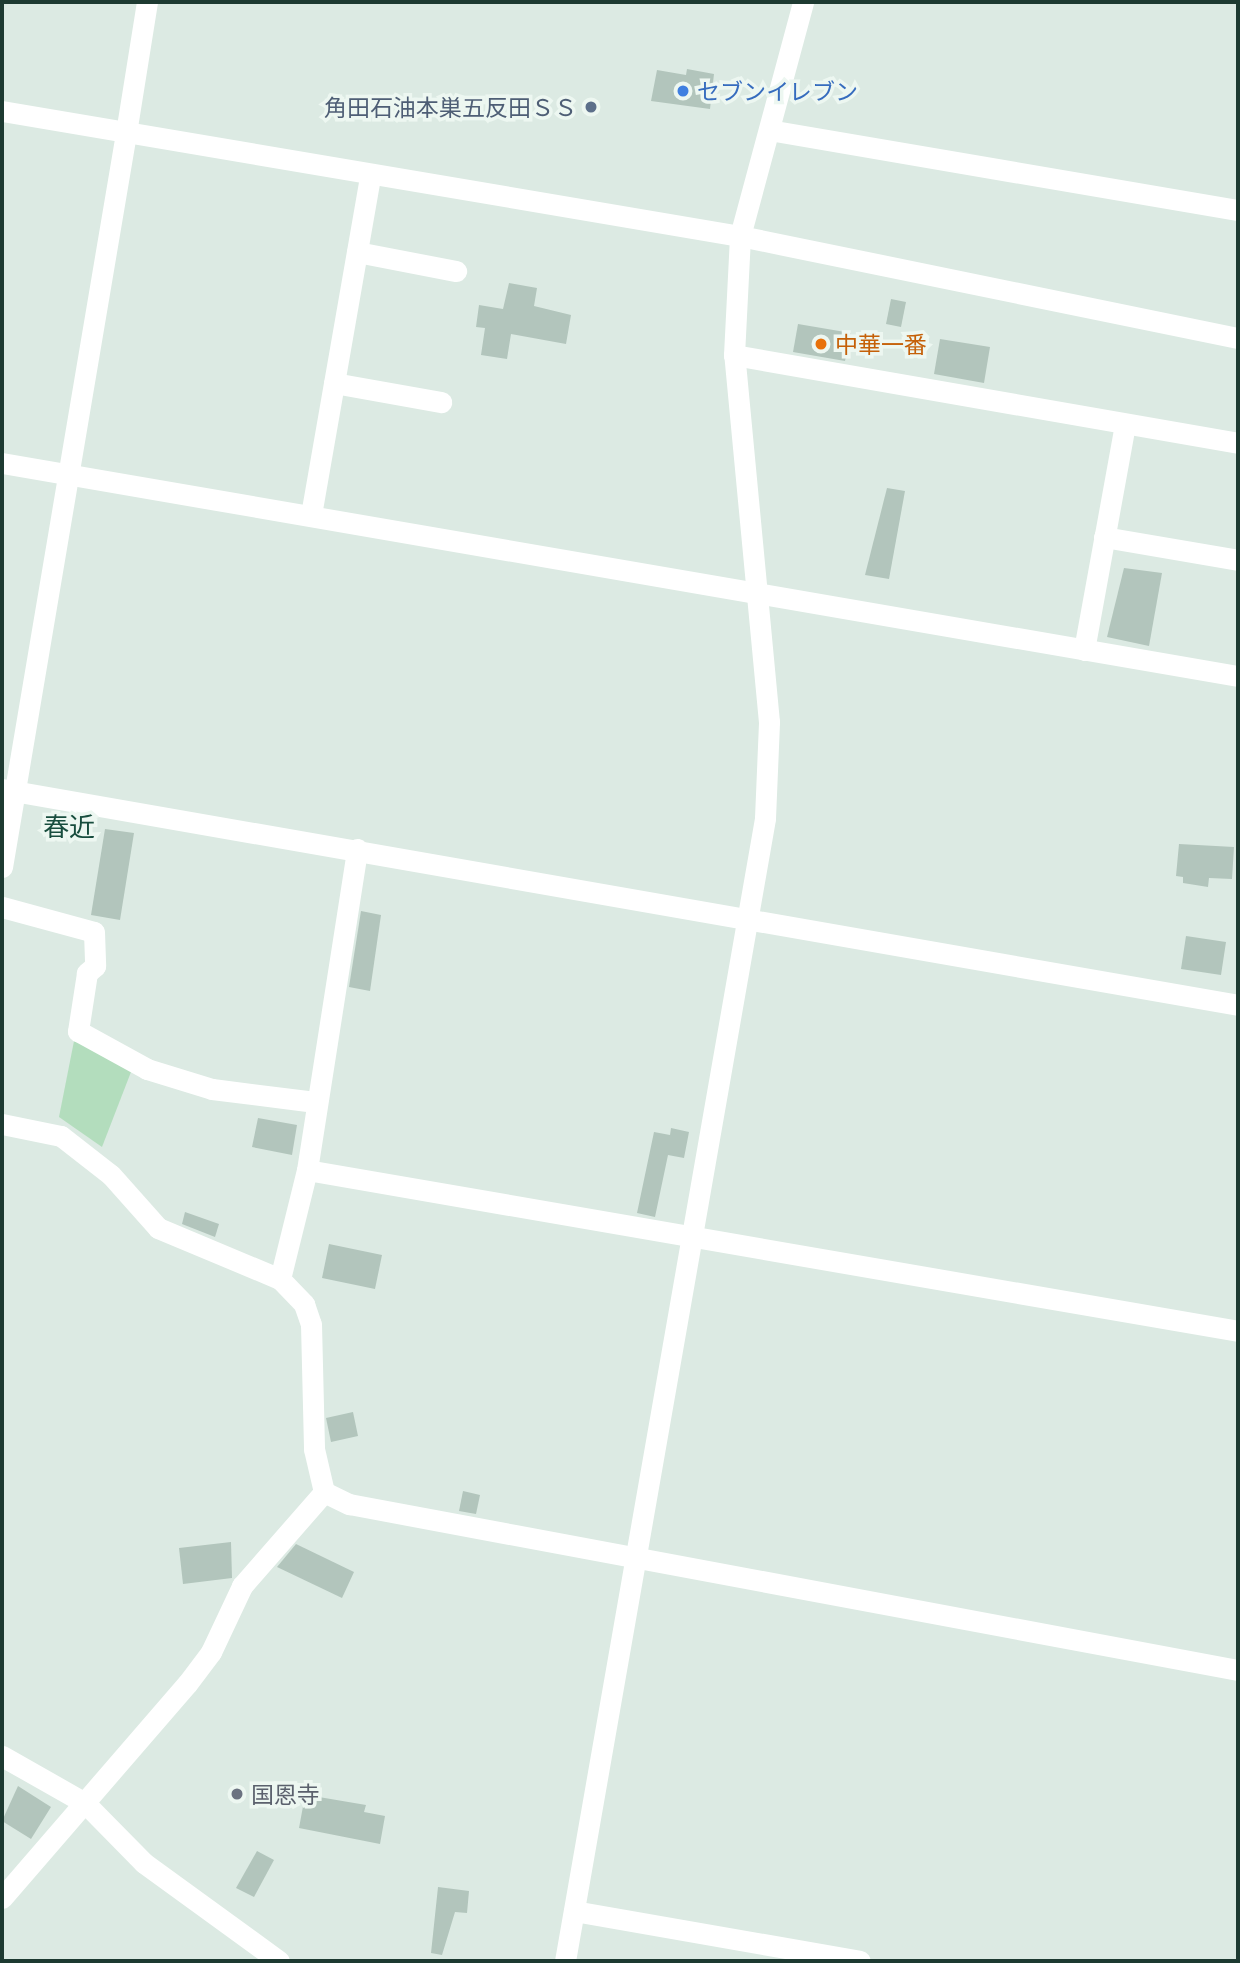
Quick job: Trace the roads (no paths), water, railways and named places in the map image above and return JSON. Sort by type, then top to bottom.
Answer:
[{"type":"street","points":[[2,867],[7,790],[72,474],[147,2]]},
{"type":"street","points":[[565,1961],[633,1555],[750,917],[770,762],[734,355],[740,236],[803,2]]},
{"type":"street","points":[[2,111],[370,176],[740,236],[1238,338]]},
{"type":"street","points":[[769,130],[1238,210]]},
{"type":"street","points":[[311,515],[370,176]]},
{"type":"street","points":[[357,252],[456,271]]},
{"type":"street","points":[[734,355],[1238,443]]},
{"type":"street","points":[[334,383],[441,402]]},
{"type":"street","points":[[1084,650],[1125,424]]},
{"type":"street","points":[[2,463],[1238,676]]},
{"type":"street","points":[[1104,537],[1238,560]]},
{"type":"street","points":[[7,790],[750,917],[1238,1005]]},
{"type":"street","points":[[280,1279],[307,1170],[314,1101],[357,849]]},
{"type":"street","points":[[2,907],[94,932],[94,966],[87,973],[78,1031],[147,1069],[212,1089],[314,1101]]},
{"type":"street","points":[[2,1124],[61,1136],[111,1175],[158,1228],[280,1279],[304,1304],[311,1324],[314,1450],[324,1492]]},
{"type":"street","points":[[307,1170],[1238,1331]]},
{"type":"street","points":[[324,1492],[349,1504],[1238,1670]]},
{"type":"street","points":[[2,1898],[187,1684],[211,1652],[242,1586],[324,1492]]},
{"type":"street","points":[[2,1756],[85,1803],[144,1863],[279,1961]]},
{"type":"street","points":[[574,1911],[860,1961]]},
{"type":"place","name":"セブンイレブン","points":[[683,91]]},
{"type":"place","name":"角田石油本巣五反田ＳＳ","points":[[591,107]]},
{"type":"place","name":"中華一番","points":[[821,344]]},
{"type":"place","name":"国恩寺","points":[[237,1794]]},
{"type":"district","name":"春近","points":[[69,827]]}]
